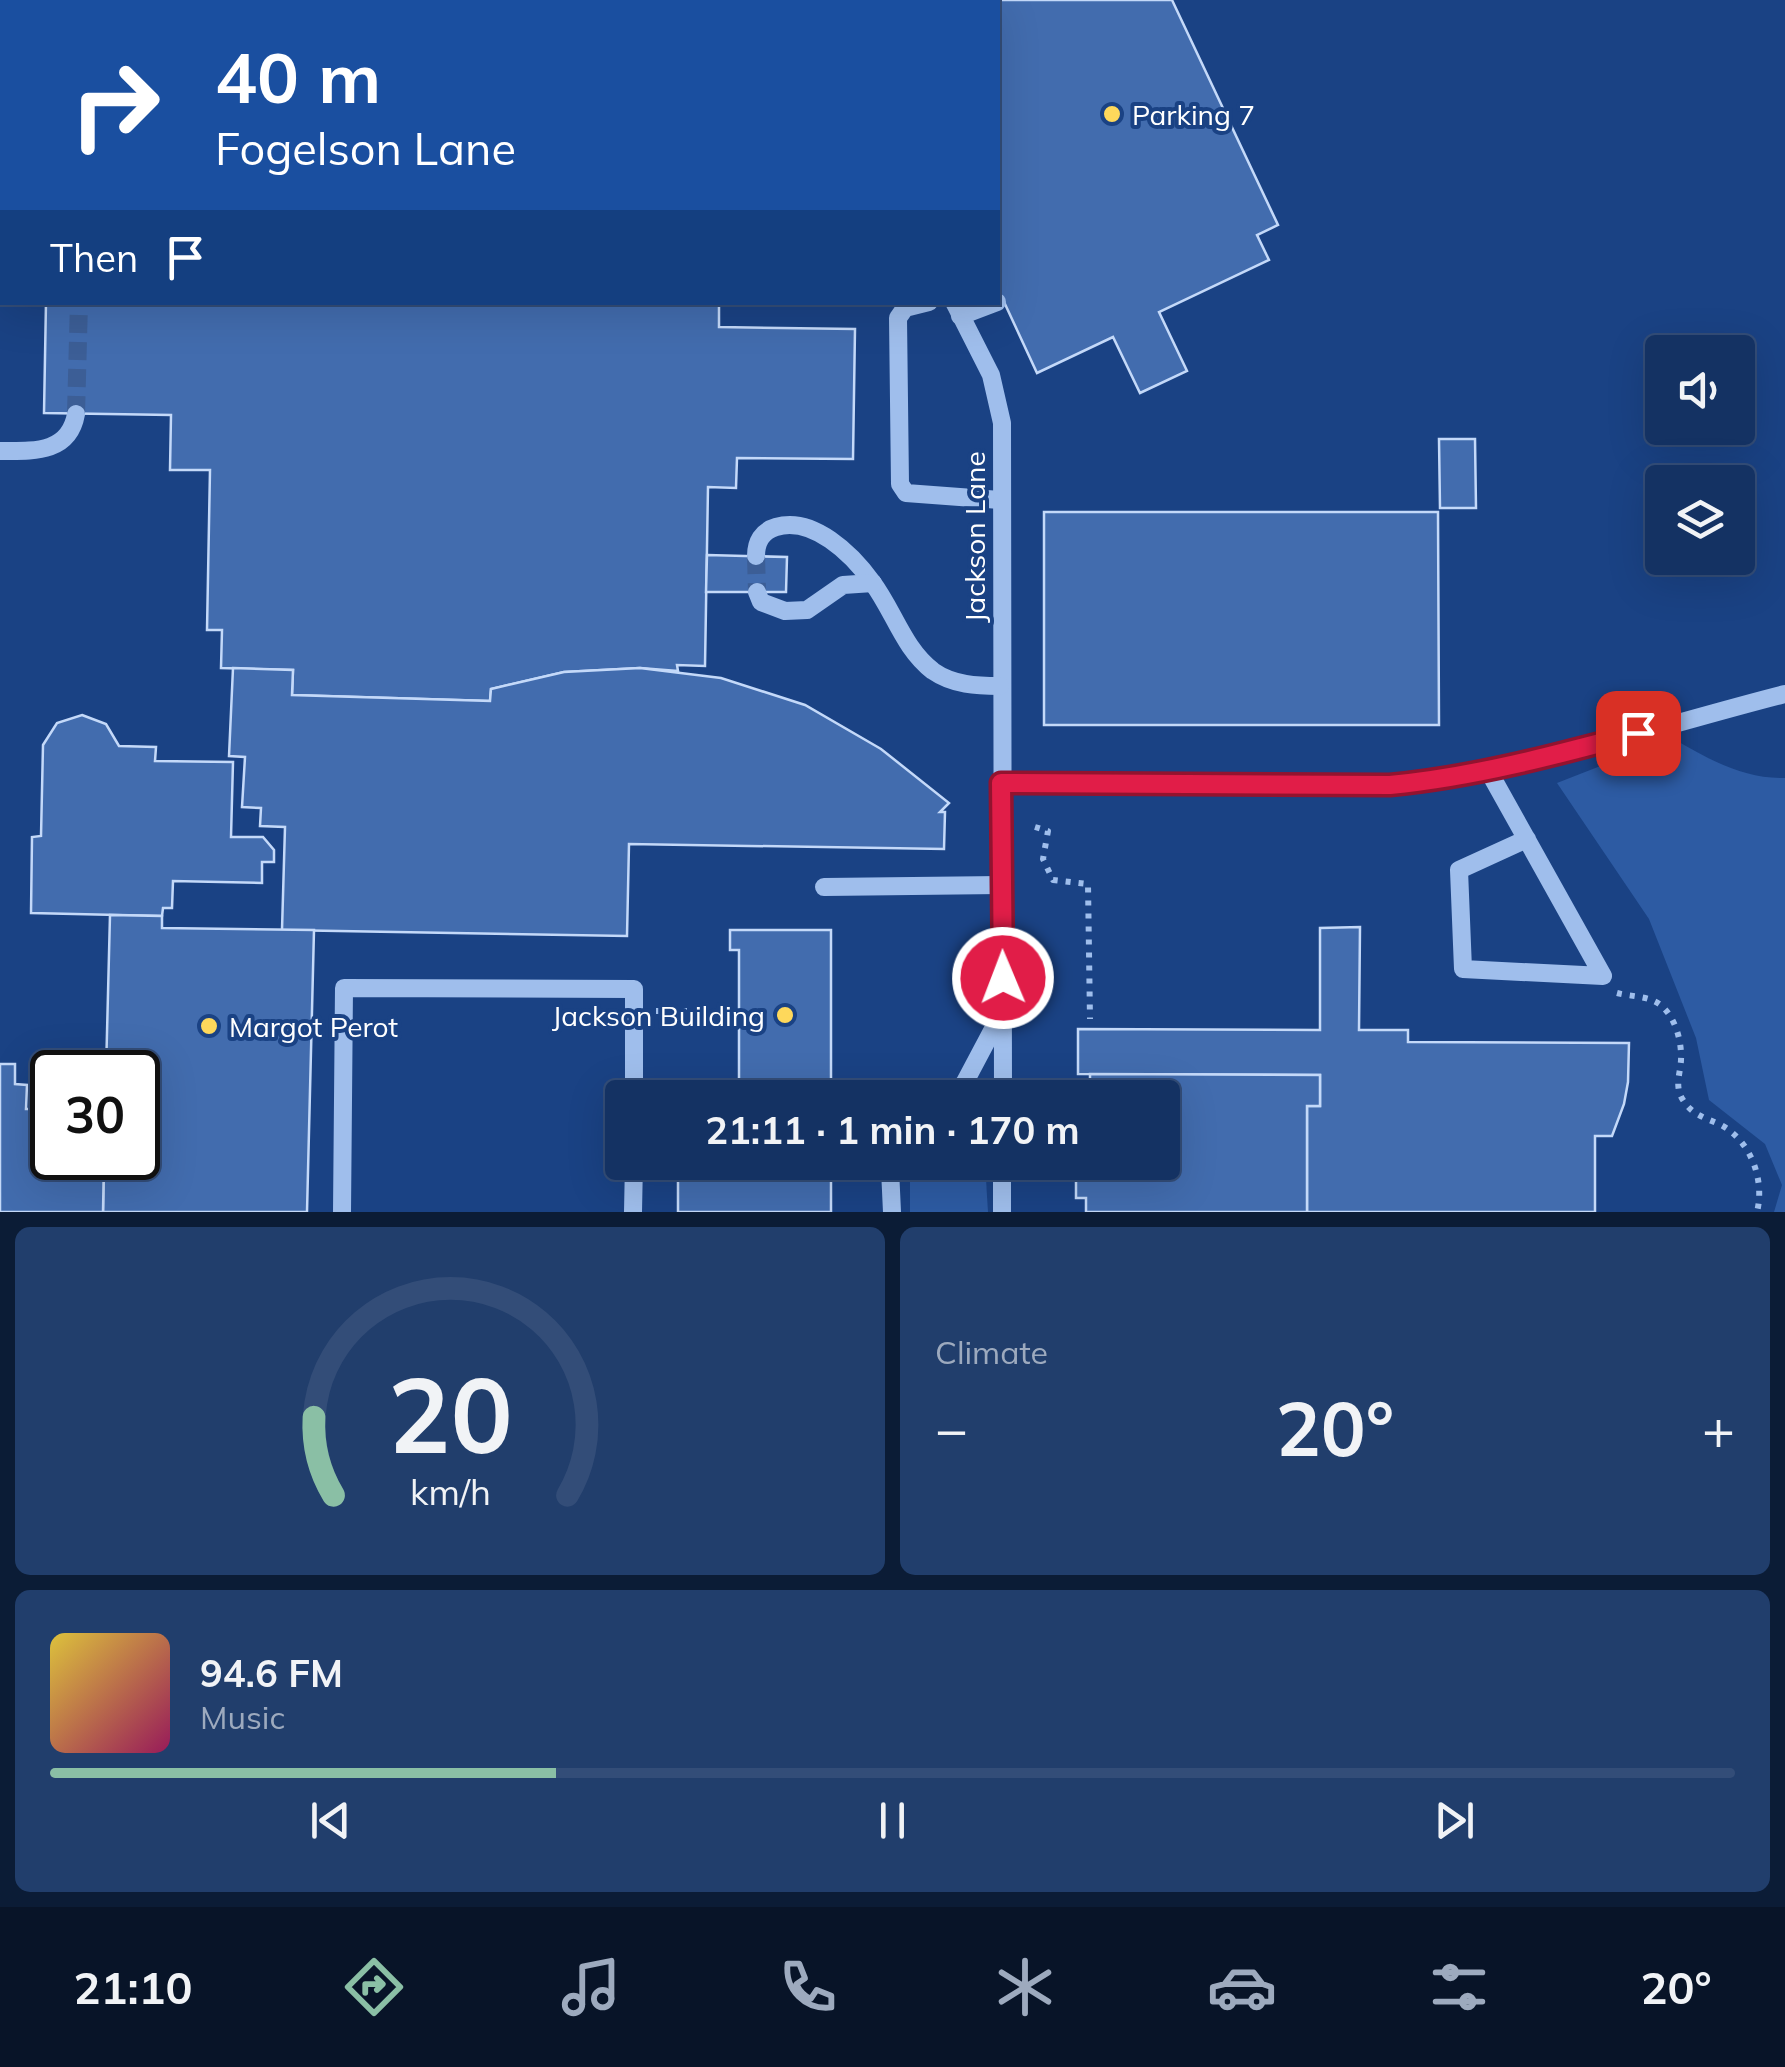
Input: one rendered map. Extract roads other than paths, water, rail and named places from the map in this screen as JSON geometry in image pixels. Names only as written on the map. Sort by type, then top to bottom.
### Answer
[{"type":"street","points":[[918,305],[905,308],[898,318],[900,484],[906,492],[1000,500]]},
{"type":"street","points":[[957,310],[983,305]]},
{"type":"street","name":"Jackson Lane","points":[[957,310],[991,375],[1002,423],[1003,1080]]},
{"type":"street","points":[[0,451],[47,451],[67,433],[76,414]]},
{"type":"street","points":[[756,556],[756,544],[766,532],[792,525],[823,534],[874,583],[910,647],[931,669],[956,682],[1000,686]]},
{"type":"street","points":[[756,592],[761,602],[784,611],[807,610],[844,585],[874,583]]},
{"type":"street","points":[[1001,783],[1390,785],[1434,781],[1529,762],[1784,694]]},
{"type":"street","points":[[1488,770],[1527,838],[1603,976],[1463,969],[1459,870],[1527,838]]},
{"type":"street","points":[[824,887],[1001,885]]},
{"type":"street","points":[[342,1212],[344,988],[634,989],[634,1080]]},
{"type":"street","points":[[966,1080],[1004,1009]]},
{"type":"street","points":[[634,1180],[634,1212]]},
{"type":"street","points":[[891,1180],[892,1212]]},
{"type":"street","points":[[1002,1180],[1002,1212]]},
{"type":"tunnel","points":[[76,414],[79,305]]},
{"type":"tunnel","points":[[756,556],[757,592]]},
{"type":"place","name":"Parking 7","points":[[1112,114]]},
{"type":"place","name":"Jackson Building","points":[[785,1015]]},
{"type":"place","name":"Margot Perot","points":[[209,1026]]}]
